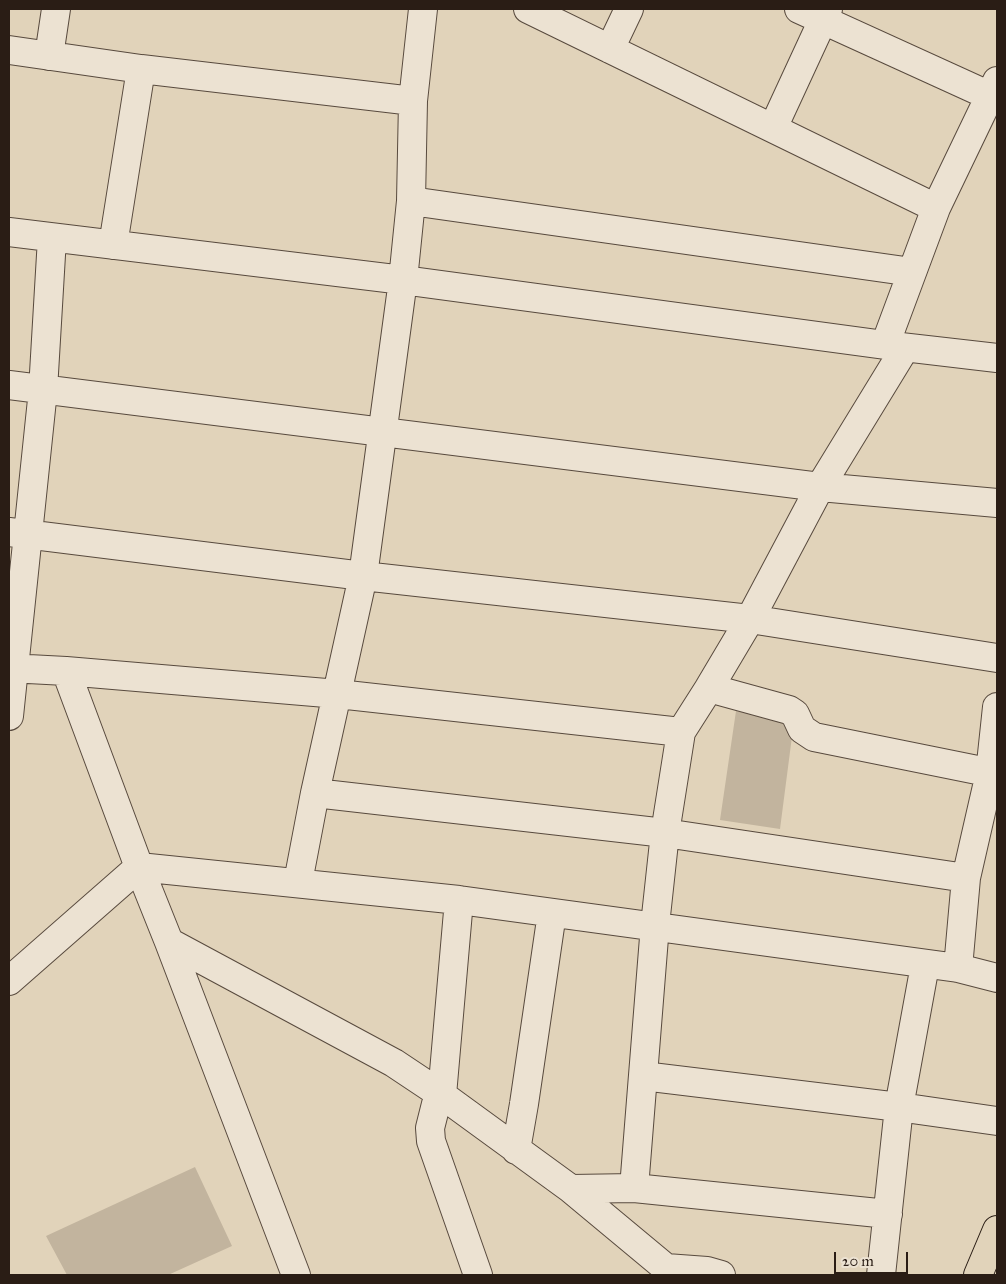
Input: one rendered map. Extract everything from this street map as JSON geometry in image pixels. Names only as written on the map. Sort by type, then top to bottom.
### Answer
[{"type":"main road","points":[[978,1275],[997,1230]]},
{"type":"street","points":[[49,56],[56,9]]},
{"type":"street","points":[[298,882],[315,793],[363,576],[403,280],[411,201],[413,101],[423,9]]},
{"type":"street","points":[[528,9],[936,208]]},
{"type":"street","points":[[610,49],[629,9]]},
{"type":"street","points":[[634,1188],[655,925],[665,834],[681,732],[710,688],[750,619],[895,346],[912,272],[936,208],[994,88],[816,13],[773,128]]},
{"type":"street","points":[[9,50],[141,69],[413,101]]},
{"type":"street","points":[[113,245],[141,69]]},
{"type":"street","points":[[411,201],[912,272]]},
{"type":"street","points":[[9,232],[403,280],[997,358]]},
{"type":"street","points":[[9,716],[18,533],[42,390],[52,238]]},
{"type":"street","points":[[9,385],[820,487],[997,503]]},
{"type":"street","points":[[18,533],[363,576],[750,619],[997,658]]},
{"type":"street","points":[[12,668],[338,694],[681,732]]},
{"type":"street","points":[[66,671],[139,867],[296,1275]]},
{"type":"street","points":[[710,688],[789,710],[795,714],[802,729],[814,737],[994,773]]},
{"type":"street","points":[[958,968],[966,878],[994,773],[997,707]]},
{"type":"street","points":[[315,793],[665,834],[966,878]]},
{"type":"street","points":[[9,981],[139,867],[459,900],[655,925],[925,965],[958,968],[997,978]]},
{"type":"street","points":[[459,900],[442,1096],[436,1104],[430,1128],[431,1141],[478,1275]]},
{"type":"street","points":[[516,1150],[552,913]]},
{"type":"street","points":[[169,942],[394,1063],[571,1189],[656,1272],[707,1271],[721,1275]]},
{"type":"street","points":[[881,1275],[899,1107],[925,965]]},
{"type":"street","points":[[643,1076],[899,1107],[997,1122]]},
{"type":"street","points":[[571,1189],[634,1188],[888,1214]]},
{"type":"shaded area","points":[[736,711],[794,721],[780,829],[720,820]]},
{"type":"shaded area","points":[[195,1167],[232,1246],[168,1275],[67,1275],[46,1236]]}]
